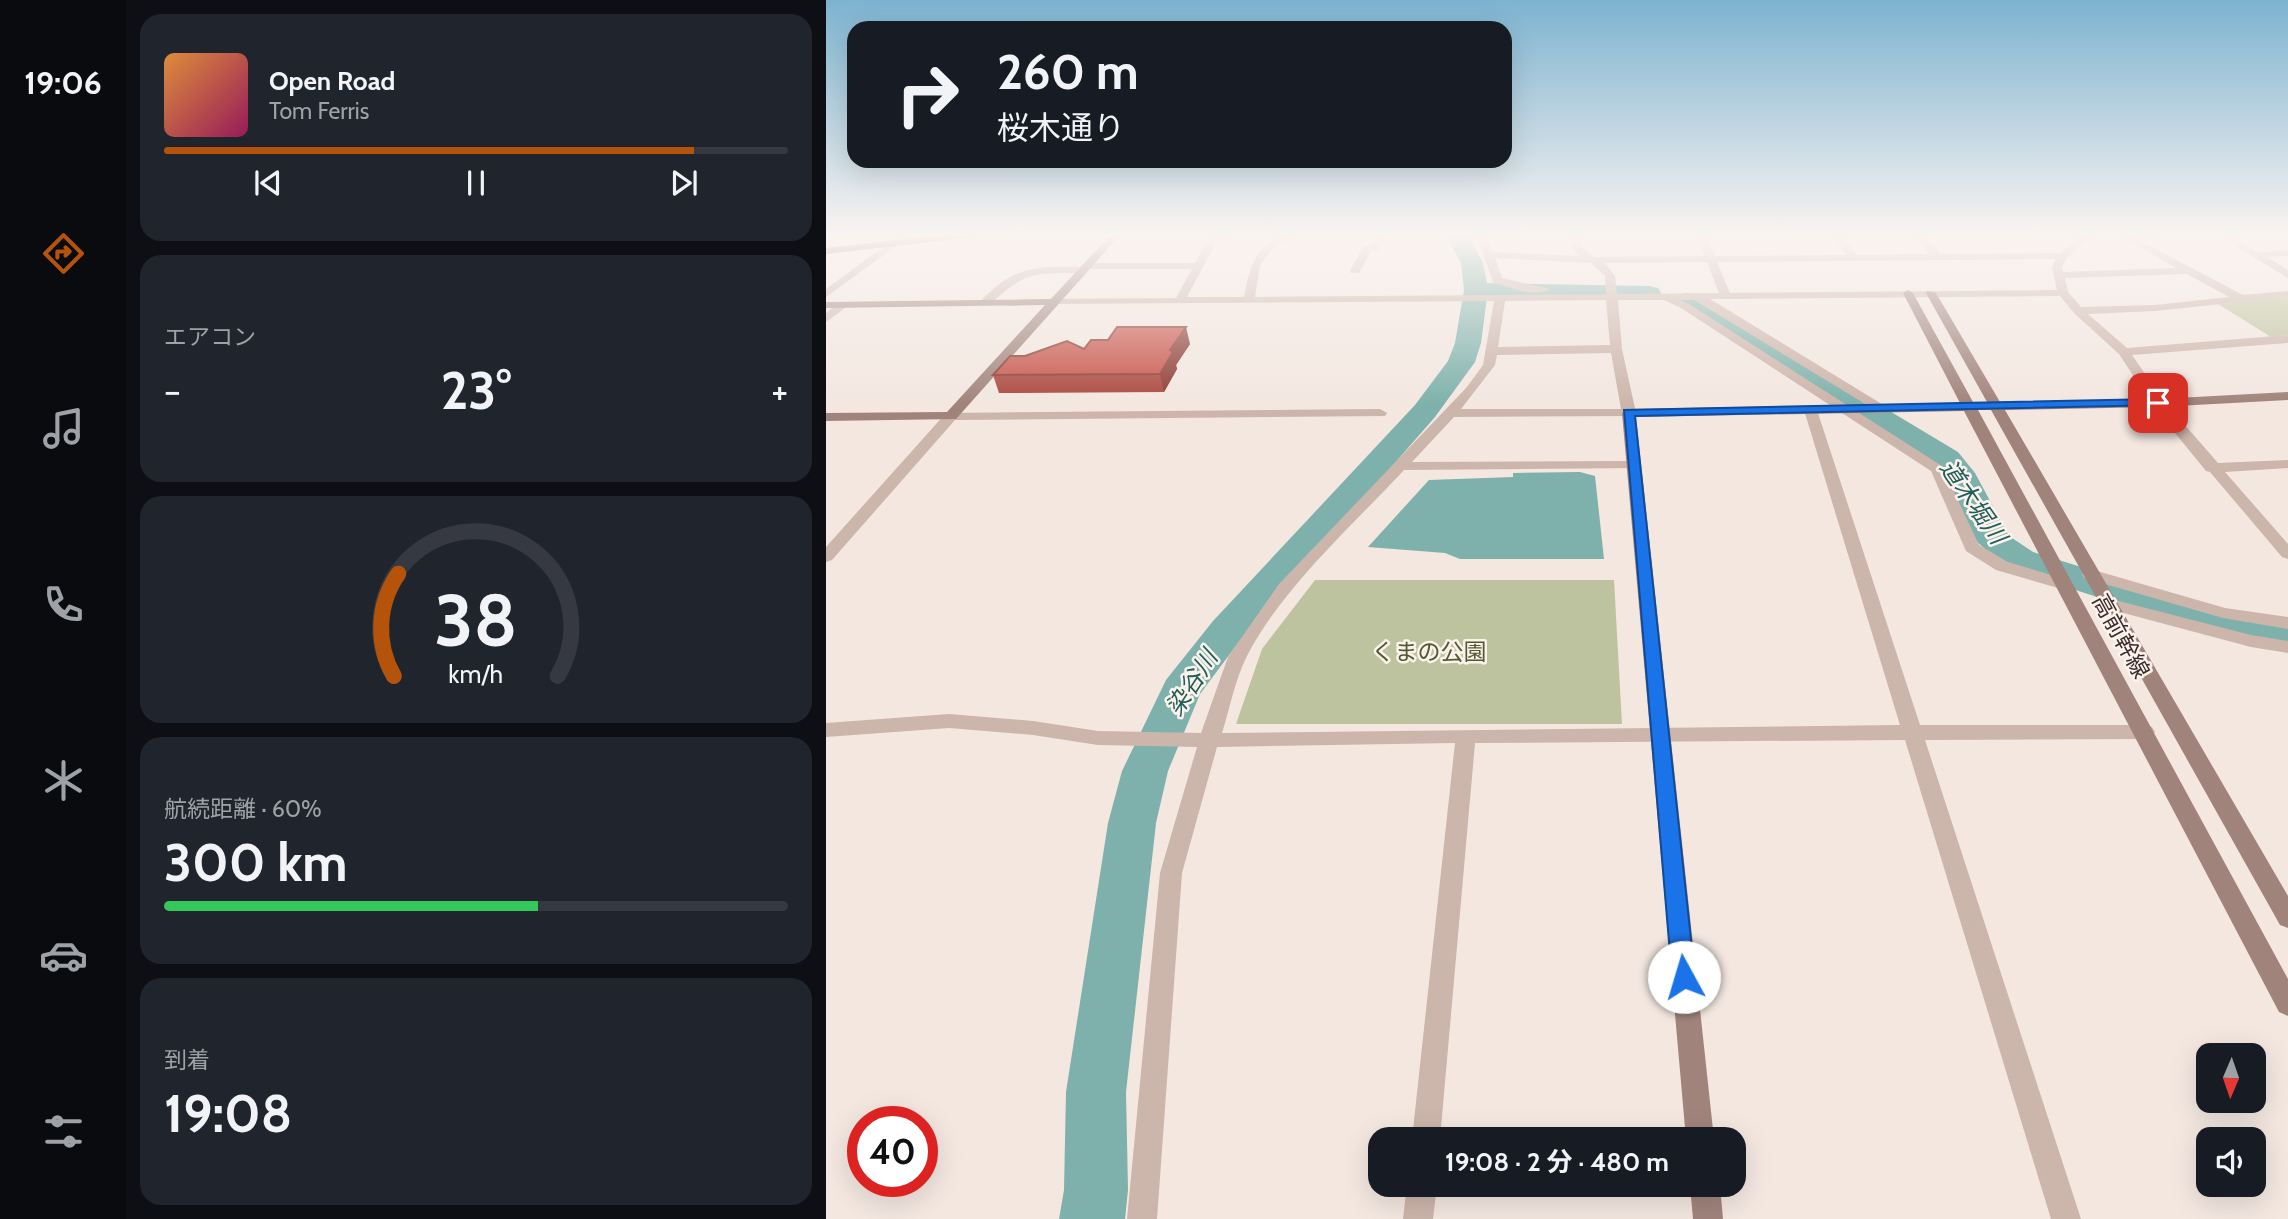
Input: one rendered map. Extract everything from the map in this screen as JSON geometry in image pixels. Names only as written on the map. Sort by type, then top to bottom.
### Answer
[{"type":"street","points":[[985,303],[998,291]]},
{"type":"street","points":[[826,557],[1063,291]]},
{"type":"street","points":[[1180,301],[1186,291]]},
{"type":"street","points":[[1249,300],[1251,291]]},
{"type":"street","points":[[1569,291],[1662,298],[2063,293],[2078,311],[2123,352],[2158,403],[2211,468],[2286,549]]},
{"type":"street","points":[[1724,291],[1726,296]]},
{"type":"street","points":[[2226,291],[2241,299]]},
{"type":"street","points":[[826,305],[1497,299],[1677,292],[1698,297],[1879,409]]},
{"type":"street","points":[[1611,293],[1616,349],[1629,413],[1699,1127]]},
{"type":"street","name":"高前幹線","points":[[1908,293],[2288,1004]]},
{"type":"street","name":"高前幹線","points":[[1931,293],[2107,603],[2279,886],[2288,918]]},
{"type":"street","points":[[2078,311],[2155,308],[2288,294]]},
{"type":"street","points":[[1662,298],[1685,306],[1937,469],[1972,548],[2002,566],[2065,585]]},
{"type":"street","points":[[1142,1219],[1171,873],[1205,739],[1237,657],[1285,588],[1453,413],[1489,365],[1497,299]]},
{"type":"street","points":[[826,319],[843,305]]},
{"type":"street","points":[[2123,352],[2288,339]]},
{"type":"street","points":[[1490,351],[1616,349]]},
{"type":"street","points":[[1453,413],[1849,410],[2158,403],[2288,396]]},
{"type":"street","points":[[1811,410],[2066,1219]]},
{"type":"street","points":[[826,417],[1380,413]]},
{"type":"street","points":[[2211,468],[2288,464]]},
{"type":"street","points":[[1402,466],[1634,465]]},
{"type":"street","points":[[2090,574],[2223,613],[2288,624]]},
{"type":"street","points":[[2107,603],[2251,641],[2288,647]]},
{"type":"street","points":[[826,730],[949,721],[1106,738],[1205,739],[1910,731],[2145,732]]},
{"type":"street","points":[[1427,1127],[1466,736]]},
{"type":"street","points":[[1418,1219],[1421,1197]]},
{"type":"street","points":[[1706,1197],[1708,1219]]},
{"type":"green space","points":[[2288,297],[2288,335],[2271,337],[2218,304]]},
{"type":"green space","name":"くまの公園","points":[[1315,580],[1614,580],[1622,724],[1236,724],[1262,649]]},
{"type":"water","points":[[1580,472],[1595,476],[1604,559],[1460,559],[1445,553],[1368,547],[1429,480],[1513,477],[1513,473]]},
{"type":"building","points":[[1117,327],[1186,327],[1170,350],[1173,352],[1160,374],[993,375],[1010,356],[1025,356],[1067,341],[1084,349],[1091,340],[1108,340]]},
{"type":"waterway","name":"染谷川","points":[[1092,1219],[1096,1190],[1096,1092],[1132,823],[1145,771],[1181,690],[1227,630],[1425,411],[1461,362],[1468,343],[1476,291]]},
{"type":"waterway","name":"道木堀川","points":[[1527,291],[1649,293]]},
{"type":"waterway","name":"道木堀川","points":[[1687,300],[1947,459],[1959,473],[1995,542],[2020,560],[2223,624],[2288,637]]},
{"type":"route","points":[[1684,977],[1629,413],[2158,403]]}]
